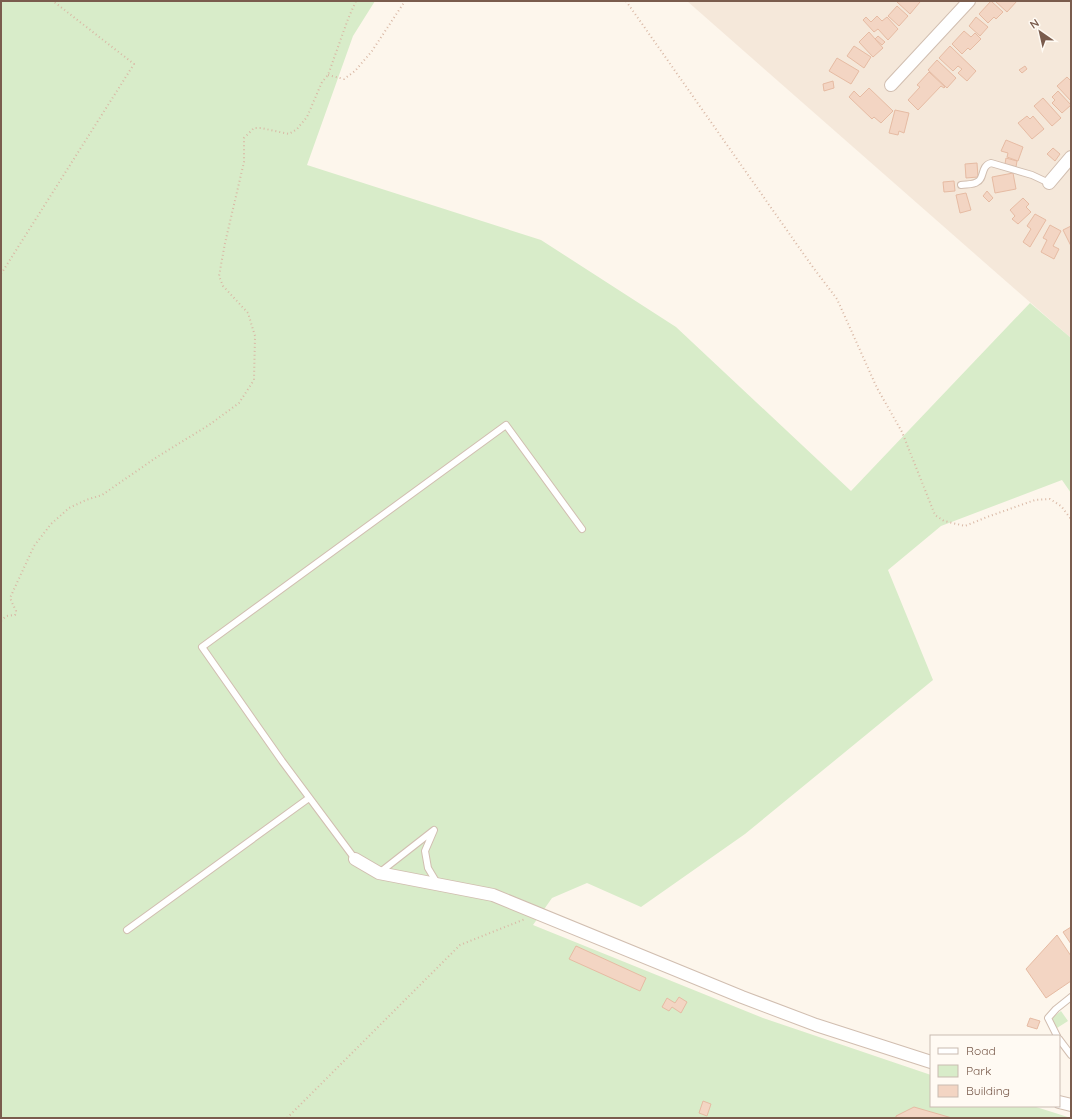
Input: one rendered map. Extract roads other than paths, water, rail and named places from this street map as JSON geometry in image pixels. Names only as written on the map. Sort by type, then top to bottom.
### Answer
[{"type":"street","points":[[891,85],[969,1]]},
{"type":"street","points":[[1049,183],[1071,157]]},
{"type":"street","points":[[355,859],[379,873],[493,895],[742,997],[816,1025],[930,1062]]},
{"type":"street","points":[[1060,1102],[1071,1105]]},
{"type":"lane","points":[[962,185],[980,181],[987,164],[992,163],[1032,175],[1049,183]]},
{"type":"lane","points":[[355,859],[282,761],[202,647],[506,425],[582,529]]},
{"type":"lane","points":[[127,930],[310,798]]},
{"type":"lane","points":[[379,873],[434,830],[425,851],[428,868],[438,884]]},
{"type":"lane","points":[[1056,1035],[1048,1018],[1056,1008],[1071,997]]},
{"type":"lane","points":[[1060,1040],[1071,1055]]}]
